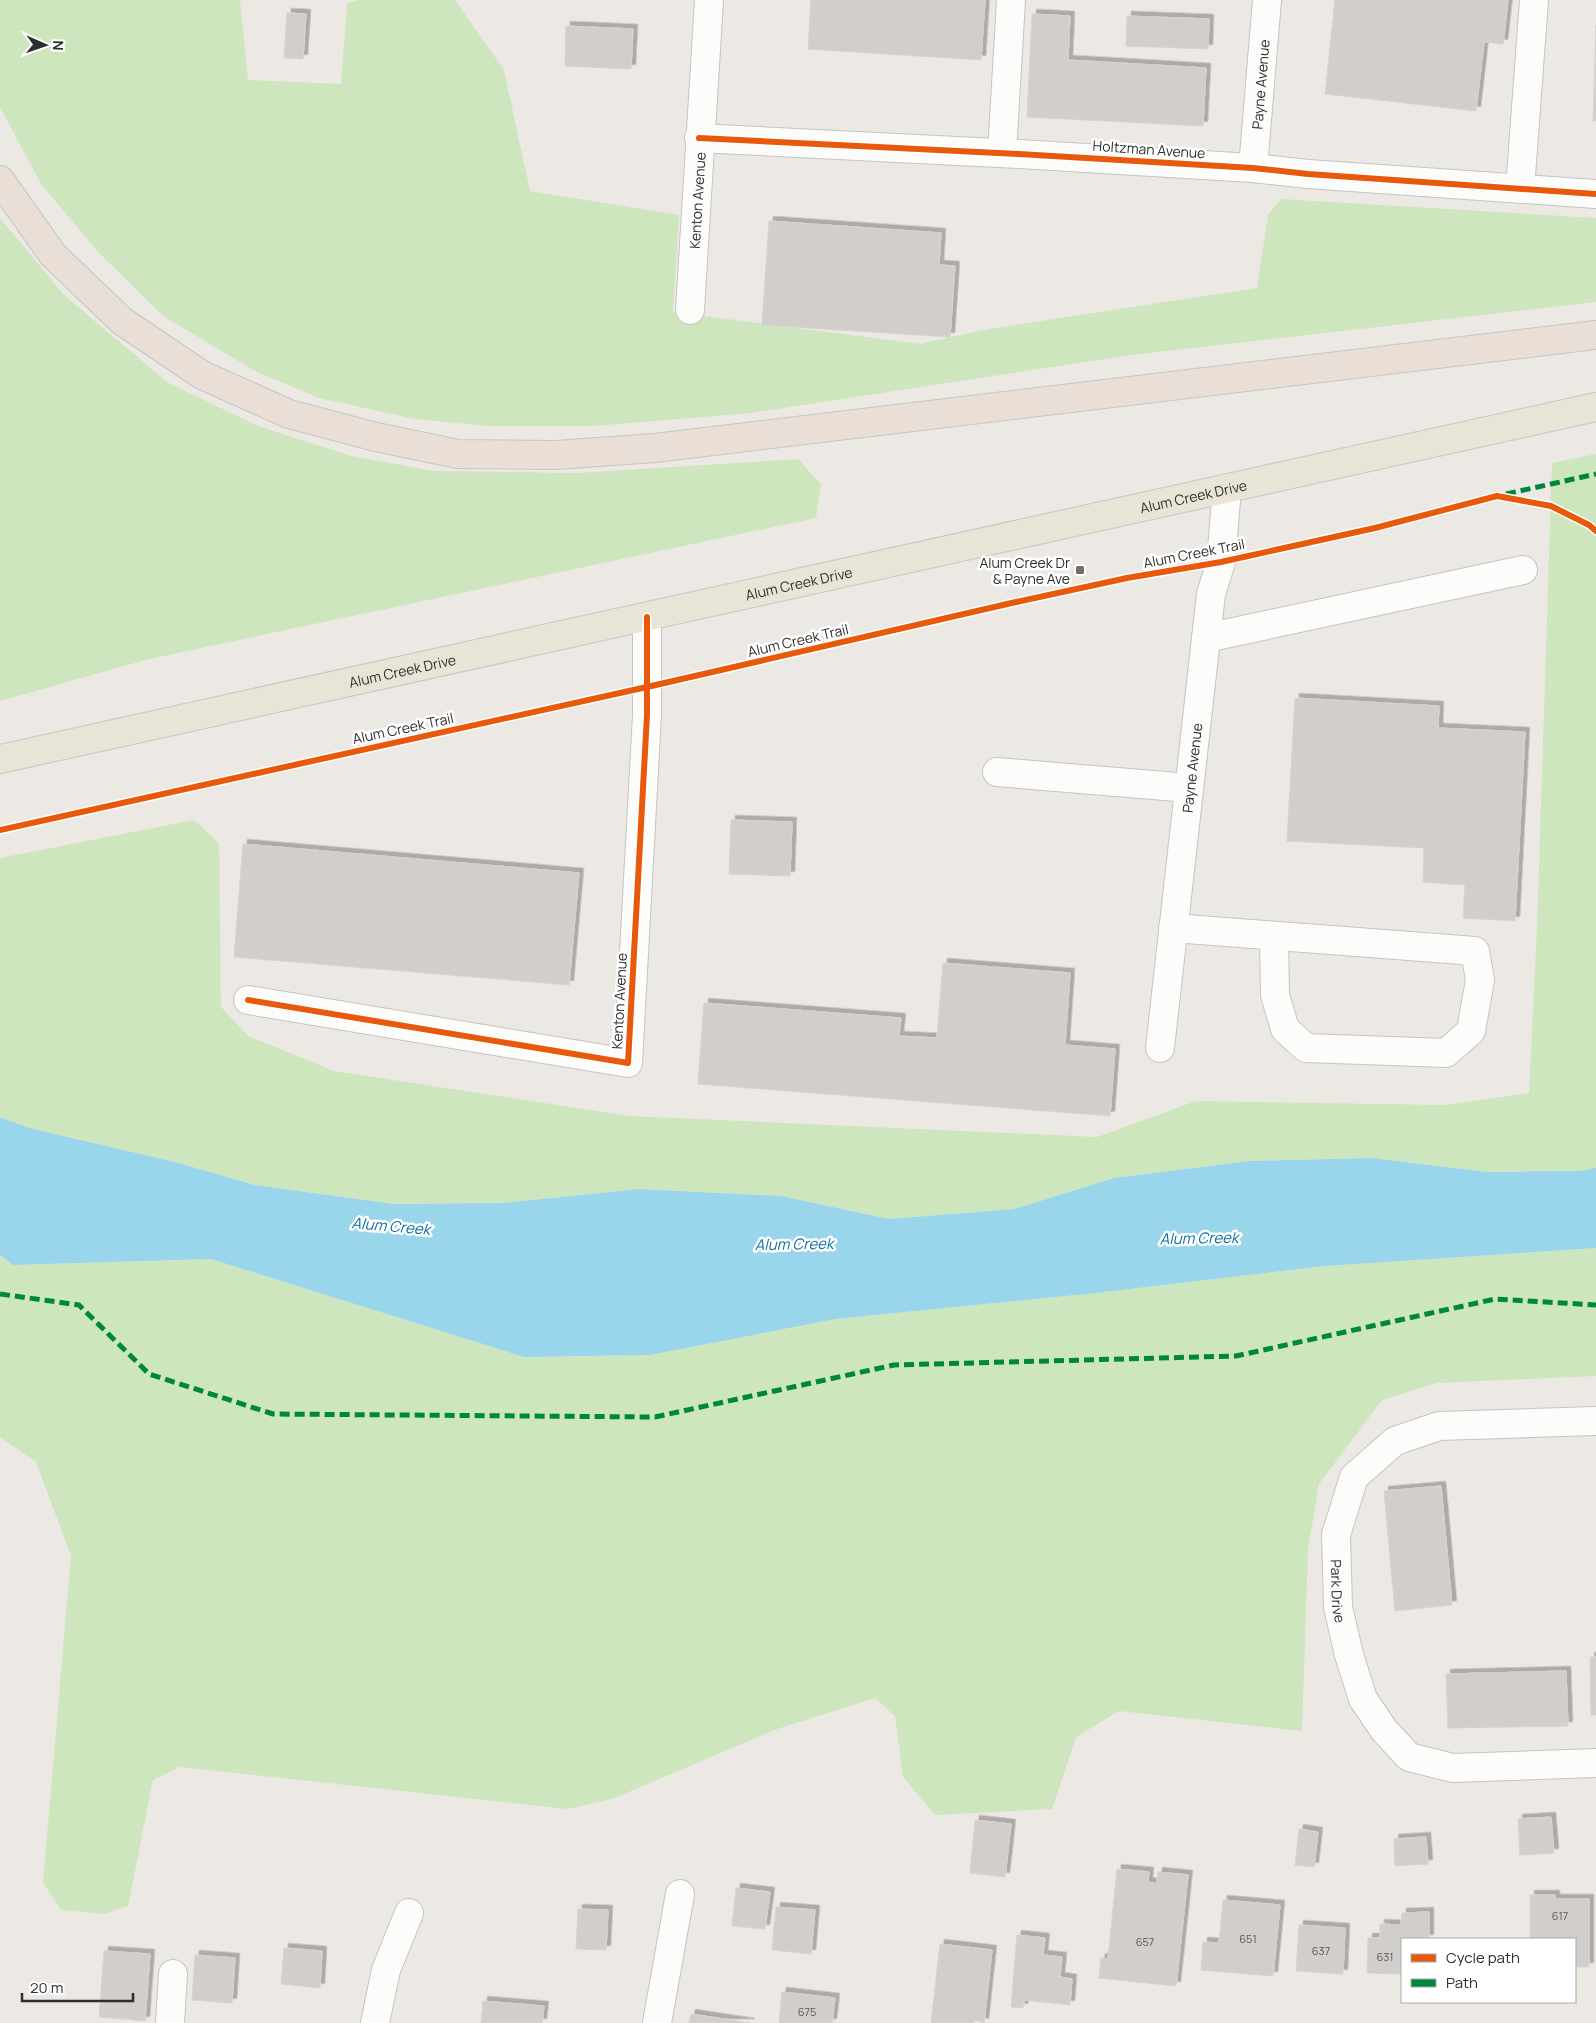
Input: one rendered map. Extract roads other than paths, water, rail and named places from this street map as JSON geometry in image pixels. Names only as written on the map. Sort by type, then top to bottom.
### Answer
[{"type":"highway","points":[[0,180],[53,255],[122,321],[202,375],[289,414],[376,437],[458,454],[556,455],[655,448],[1596,335]]},
{"type":"main road","name":"Alum Creek Drive","points":[[0,759],[1596,407]]},
{"type":"street","name":"Kenton Avenue","points":[[690,310],[708,0]]},
{"type":"street","points":[[1002,153],[1011,0]]},
{"type":"street","name":"Payne Avenue","points":[[1253,168],[1266,0]]},
{"type":"street","points":[[1520,189],[1534,0]]},
{"type":"street","name":"Holtzman Avenue","points":[[699,138],[1253,168],[1308,174],[1596,194]]},
{"type":"street","name":"Payne Avenue","points":[[1160,1048],[1211,594],[1221,562],[1227,488]]},
{"type":"street","points":[[1206,638],[1523,570]]},
{"type":"street","name":"Kenton Avenue","points":[[248,1000],[628,1063],[646,724],[647,617]]},
{"type":"street","points":[[997,772],[1189,788]]},
{"type":"street","points":[[1173,928],[1475,951],[1480,980],[1471,1031],[1446,1053],[1306,1048],[1285,1029],[1275,995],[1274,936]]},
{"type":"street","name":"Park Drive","points":[[1596,1421],[1439,1426],[1394,1440],[1354,1477],[1336,1535],[1338,1606],[1349,1655],[1363,1699],[1384,1730],[1409,1757],[1453,1768],[1596,1763]]},
{"type":"street","points":[[657,2023],[680,1894]]},
{"type":"street","points":[[375,2023],[386,1970],[409,1913]]},
{"type":"street","points":[[170,2023],[173,1974]]},
{"type":"water","name":"Alum Creek","points":[[0,1117],[29,1128],[175,1162],[255,1185],[394,1204],[504,1203],[639,1189],[781,1196],[889,1219],[1014,1209],[1114,1178],[1249,1161],[1371,1158],[1487,1172],[1581,1171],[1596,1168],[1596,1248],[1325,1266],[1096,1293],[836,1319],[650,1355],[524,1357],[211,1259],[13,1265],[0,1255]]},
{"type":"place","name":"Alum Creek Dr & Payne Ave","points":[[1080,570]]}]
